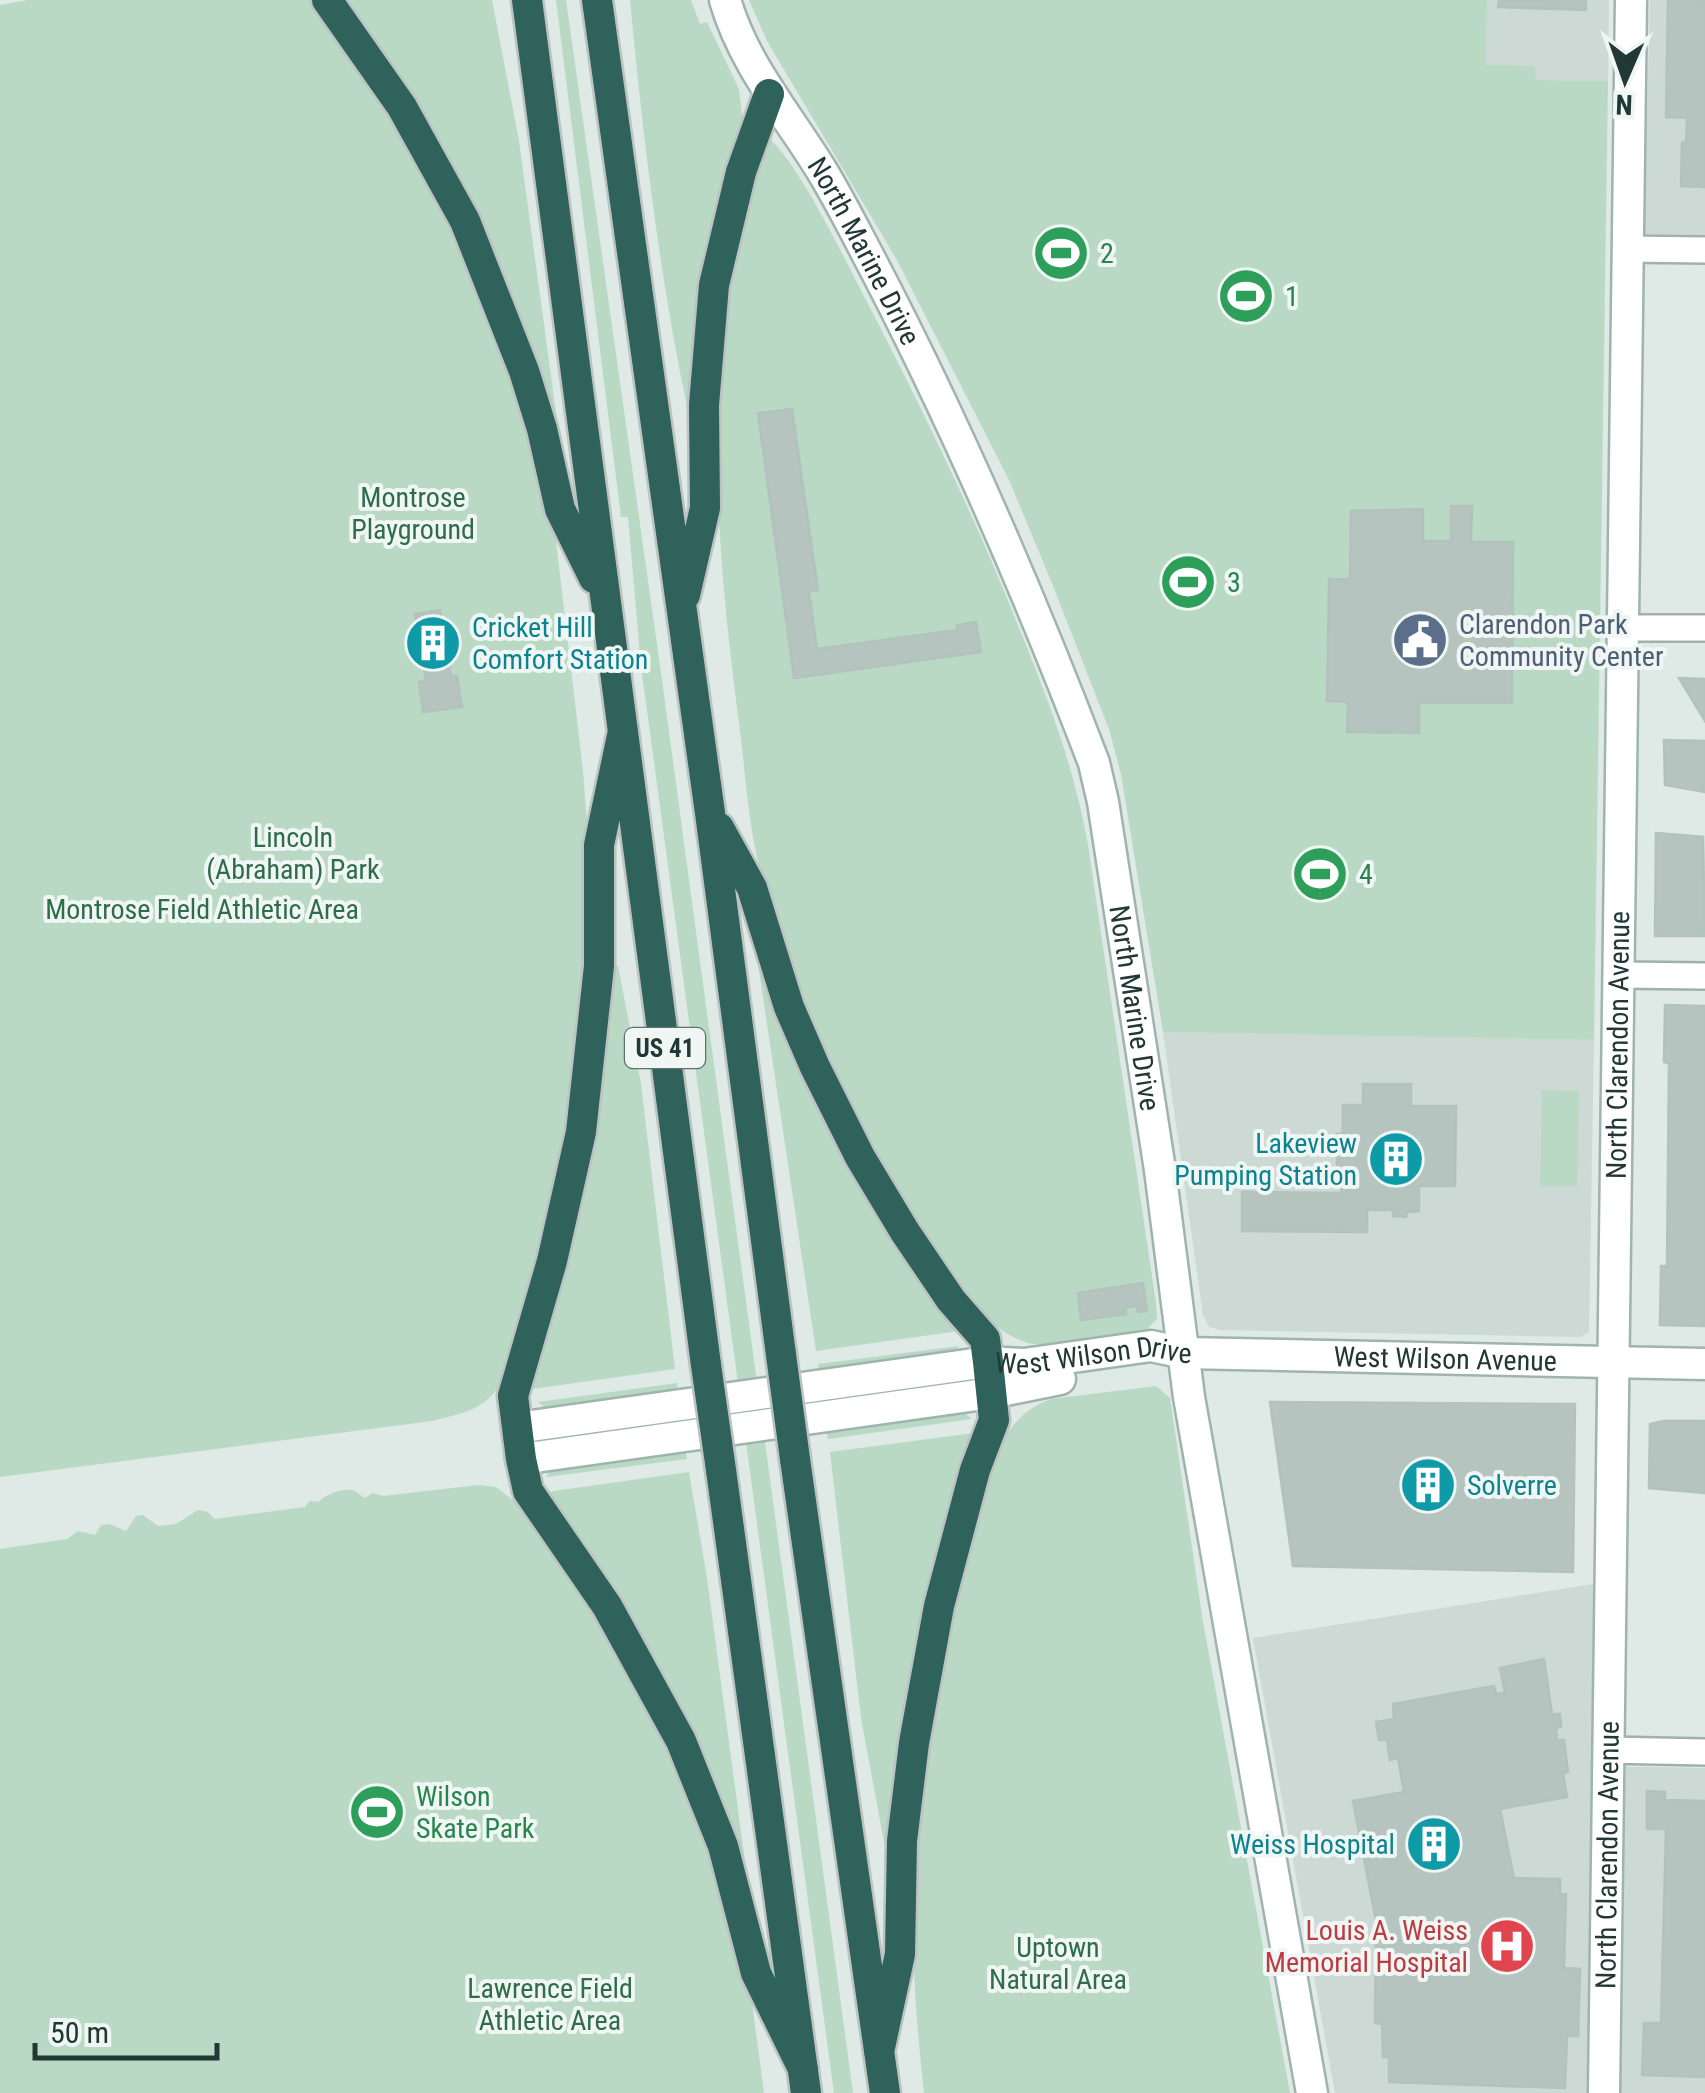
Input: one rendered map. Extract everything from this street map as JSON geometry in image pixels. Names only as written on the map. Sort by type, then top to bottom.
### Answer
[{"type":"highway","points":[[327,0],[402,107],[465,221],[524,371],[560,510],[605,602]]},
{"type":"highway","name":"US 41","points":[[526,0],[805,2081]]},
{"type":"highway","name":"US 41","points":[[597,0],[884,2093]]},
{"type":"highway","points":[[681,612],[705,508],[704,405],[714,285],[741,172],[769,94]]},
{"type":"highway","points":[[623,731],[599,845],[599,966],[580,1132],[552,1261],[513,1396],[521,1459],[528,1492],[608,1606],[681,1741],[723,1846],[756,1973],[805,2081]]},
{"type":"highway","points":[[710,813],[752,888],[789,1007],[814,1067],[860,1157],[905,1232],[951,1300],[984,1339],[988,1362],[994,1420],[975,1470],[939,1606],[914,1742],[902,1840],[900,1954],[878,2052]]},
{"type":"street","name":"North Marine Drive","points":[[725,0],[741,43],[769,94],[838,199],[948,415],[1025,588],[1094,763],[1160,1170],[1189,1396],[1312,2093]]},
{"type":"street","name":"North Clarendon Avenue","points":[[1604,2093],[1631,0]]},
{"type":"street","points":[[1628,249],[1705,250]]},
{"type":"street","points":[[1622,628],[1705,628]]},
{"type":"street","points":[[1618,975],[1705,976]]},
{"type":"street","name":"West Wilson Drive","points":[[517,1428],[988,1362],[1024,1364],[1151,1346],[1184,1353]]},
{"type":"street","name":"West Wilson Avenue","points":[[1184,1353],[1705,1364]]},
{"type":"street","name":"West Wilson Drive","points":[[521,1459],[992,1393],[1026,1384],[1154,1366],[1184,1353]]},
{"type":"street","points":[[1608,1750],[1705,1752]]},
{"type":"shaded area","points":[[1487,0],[1609,0],[1608,81],[1536,80],[1486,65]]},
{"type":"shaded area","points":[[1650,0],[1705,0],[1705,235],[1644,234]]},
{"type":"shaded area","points":[[1163,1032],[1594,1040],[1589,1332],[1580,1337],[1209,1327],[1203,1315]]},
{"type":"shaded area","name":"Louis A. Weiss Memorial Hospital","points":[[1593,1584],[1594,1766],[1705,1768],[1705,2093],[1335,2093],[1253,1638]]},
{"type":"green space","name":"Lincoln (Abraham) Park","points":[[28,0],[310,0],[376,92],[445,209],[511,371],[554,524],[583,771],[589,947],[571,1112],[534,1277],[497,1389],[483,1403],[460,1414],[432,1421],[0,1477],[0,5]]},
{"type":"green space","points":[[340,0],[492,0],[519,141],[557,420],[550,422]]},
{"type":"green space","points":[[556,0],[566,0],[853,2093],[834,2093],[641,666],[628,517],[621,517]]},
{"type":"green space","points":[[630,0],[691,0],[700,24],[707,22],[739,89],[744,130],[695,406],[687,407],[668,306]]},
{"type":"green space","points":[[749,0],[1487,0],[1486,65],[1535,66],[1536,80],[1608,81],[1594,1040],[1163,1032],[1121,774],[1109,729],[1053,586],[1010,482],[897,260],[767,41]]},
{"type":"green space","points":[[770,139],[821,213],[926,419],[1002,585],[1060,735],[1088,845],[1156,1303],[1157,1319],[1147,1329],[1068,1342],[1028,1343],[1008,1334],[971,1302],[925,1238],[859,1122],[821,1044],[776,922],[758,861],[748,802],[721,555],[717,441],[722,328],[730,272],[746,206]]},
{"type":"green space","points":[[762,963],[959,1331],[816,1351],[758,964]]},
{"type":"green space","points":[[618,966],[641,1084],[675,1369],[532,1389],[530,1382],[611,968]]},
{"type":"green space","points":[[1542,1090],[1579,1091],[1577,1186],[1540,1186]]},
{"type":"green space","points":[[959,1346],[954,1354],[819,1373],[818,1364]]},
{"type":"green space","points":[[677,1383],[678,1392],[547,1409],[538,1402]]},
{"type":"green space","name":"Uptown Natural Area","points":[[1156,1386],[1170,1398],[1203,1622],[1290,2093],[924,2093],[914,1949],[923,1784],[951,1621],[992,1465],[1014,1424],[1044,1402]]},
{"type":"green space","points":[[962,1411],[972,1419],[828,1439],[826,1430]]},
{"type":"green space","points":[[974,1433],[887,1858],[861,1718],[830,1452]]},
{"type":"green space","points":[[685,1449],[687,1459],[546,1477],[552,1468]]},
{"type":"green space","points":[[689,1472],[746,1869],[742,1870],[547,1492]]},
{"type":"green space","name":"Lawrence Field Athletic Area","points":[[479,1485],[496,1487],[525,1510],[597,1615],[668,1745],[722,1875],[751,1995],[764,2093],[0,2093],[0,1549],[67,1539],[78,1531],[95,1535],[101,1525],[126,1531],[136,1516],[143,1515],[158,1526],[176,1524],[198,1510],[208,1512],[214,1519],[305,1507],[310,1501],[319,1502],[344,1490],[365,1498],[373,1493],[383,1496]]},
{"type":"building","points":[[1499,0],[1586,0],[1586,10],[1498,7]]},
{"type":"building","points":[[1668,0],[1705,0],[1705,187],[1681,186],[1687,118],[1666,117]]},
{"type":"building","points":[[792,409],[818,590],[809,591],[817,649],[957,630],[957,625],[976,622],[981,652],[794,678],[758,413]]},
{"type":"building","name":"Clarendon Park Community Center","points":[[1451,506],[1472,506],[1471,542],[1513,542],[1512,703],[1419,703],[1419,733],[1347,732],[1348,702],[1327,701],[1329,579],[1350,579],[1351,511],[1423,509],[1423,541],[1451,541]]},
{"type":"building","name":"Cricket Hill Comfort Station","points":[[440,610],[451,677],[457,676],[462,707],[423,712],[419,682],[426,681],[415,614]]},
{"type":"building","points":[[1679,678],[1705,679],[1705,721]]},
{"type":"building","points":[[1664,740],[1705,741],[1705,792],[1665,785]]},
{"type":"building","points":[[1656,833],[1703,837],[1705,936],[1655,936]]},
{"type":"building","points":[[1665,1005],[1705,1006],[1705,1326],[1660,1325],[1661,1266],[1667,1266],[1669,1063],[1664,1062]]},
{"type":"building","name":"Lakeview Pumping Station","points":[[1363,1084],[1411,1084],[1411,1106],[1456,1106],[1455,1186],[1419,1186],[1419,1211],[1407,1212],[1406,1217],[1393,1216],[1393,1210],[1367,1210],[1367,1232],[1242,1231],[1242,1192],[1342,1193],[1341,1184],[1337,1184],[1337,1134],[1343,1133],[1343,1105],[1363,1105]]},
{"type":"building","points":[[1143,1283],[1147,1311],[1138,1312],[1137,1306],[1125,1308],[1126,1314],[1081,1320],[1078,1293]]},
{"type":"building","name":"Solverre","points":[[1270,1402],[1575,1404],[1573,1572],[1293,1566]]},
{"type":"building","points":[[1705,1421],[1705,1493],[1649,1488],[1650,1424]]},
{"type":"building","name":"Weiss Hospital","points":[[1544,1659],[1552,1714],[1560,1714],[1557,1740],[1564,1740],[1567,1797],[1500,1809],[1514,1878],[1560,1879],[1560,1895],[1566,1894],[1564,1968],[1580,1969],[1578,2036],[1567,2036],[1565,2088],[1389,2082],[1382,2024],[1375,2023],[1376,1921],[1353,1801],[1404,1792],[1398,1758],[1390,1760],[1387,1740],[1379,1740],[1376,1722],[1394,1719],[1393,1704],[1494,1686],[1496,1694],[1505,1693],[1500,1668]]},
{"type":"building","points":[[1647,1791],[1665,1792],[1665,1800],[1705,1801],[1705,2077],[1642,2075],[1644,2023],[1661,2023],[1666,1829],[1647,1829]]},
{"type":"place","name":"2","points":[[1061,253]]},
{"type":"place","name":"1","points":[[1246,296]]},
{"type":"place","name":"3","points":[[1188,582]]},
{"type":"place","name":"Clarendon Park Community Center","points":[[1420,640]]},
{"type":"place","name":"Cricket Hill Comfort Station","points":[[433,643]]},
{"type":"place","name":"4","points":[[1320,874]]},
{"type":"place","name":"Lakeview Pumping Station","points":[[1396,1159]]},
{"type":"place","name":"Solverre","points":[[1428,1485]]},
{"type":"place","name":"Wilson Skate Park","points":[[377,1812]]},
{"type":"place","name":"Weiss Hospital","points":[[1434,1844]]},
{"type":"place","name":"Louis A. Weiss Memorial Hospital","points":[[1507,1946]]},
{"type":"park label","name":"Montrose Playground","points":[[413,513]]},
{"type":"park label","name":"Montrose Field Athletic Area","points":[[202,909]]}]
